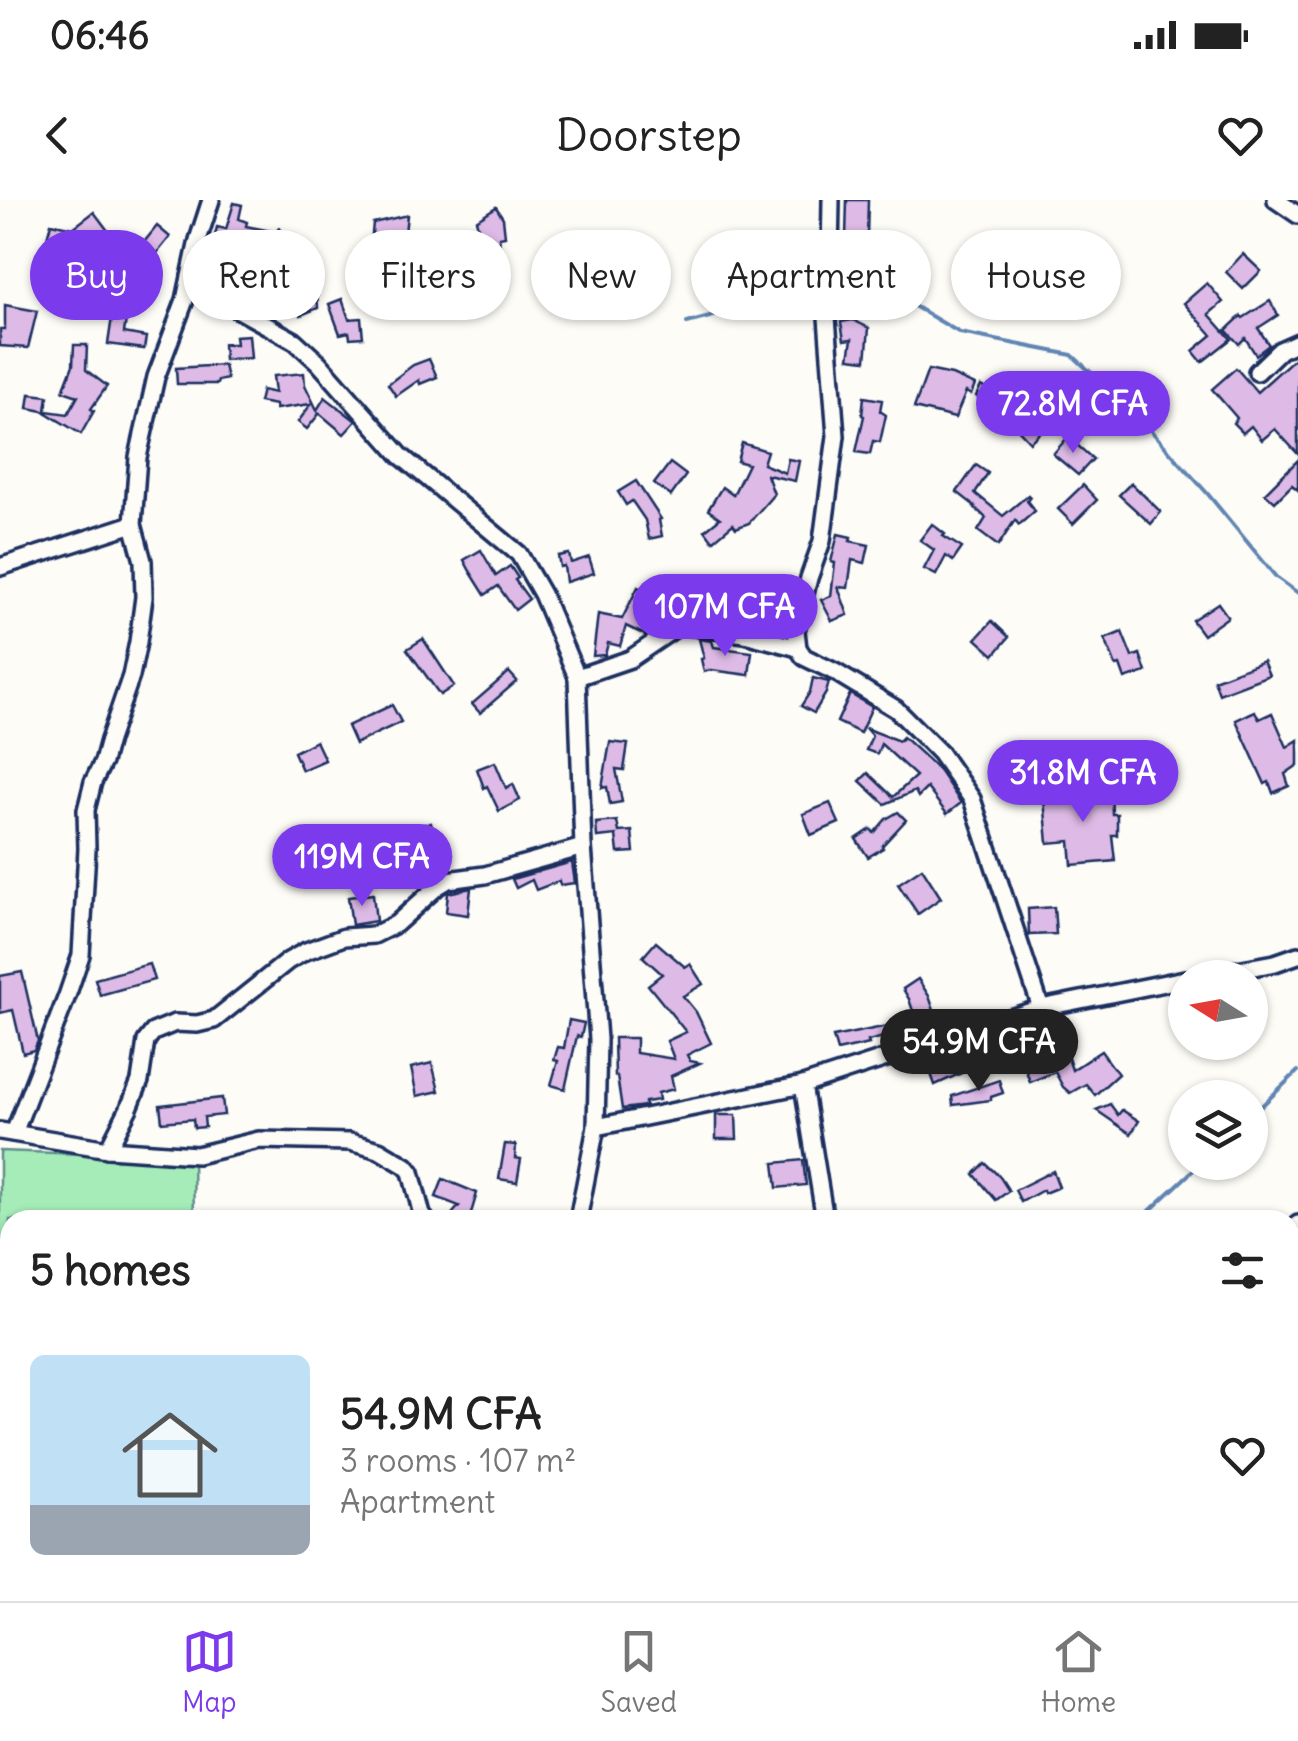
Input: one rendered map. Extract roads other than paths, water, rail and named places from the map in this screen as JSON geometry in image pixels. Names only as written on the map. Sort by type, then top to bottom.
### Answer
[{"type":"street","points":[[202,230],[212,200]]},
{"type":"street","points":[[831,200],[826,304],[836,436],[822,541],[808,578],[796,632],[798,648],[804,657],[896,708],[940,754],[972,799],[1041,1008]]},
{"type":"street","points":[[1276,200],[1298,215]]},
{"type":"street","points":[[183,306],[150,402],[138,457],[132,524],[143,562],[144,596],[131,676],[86,810],[88,849],[80,955],[67,996],[7,1132],[108,1148],[197,1156],[259,1140],[350,1142],[379,1150],[406,1166],[421,1210]]},
{"type":"street","points":[[257,320],[296,341],[402,456],[520,554],[542,594],[576,677],[583,847],[598,1039],[596,1127],[580,1210]]},
{"type":"street","points":[[1256,372],[1280,350],[1298,342]]},
{"type":"street","points":[[0,566],[132,524]]},
{"type":"street","points":[[576,677],[630,658],[680,625],[745,634],[798,648]]},
{"type":"street","points":[[108,1148],[140,1081],[146,1041],[153,1032],[176,1023],[214,1020],[288,961],[344,936],[374,935],[396,924],[448,880],[485,875],[583,847]]},
{"type":"street","points":[[1268,963],[1298,954]]},
{"type":"street","points":[[596,1127],[803,1085],[1041,1008],[1168,982]]},
{"type":"street","points":[[803,1085],[823,1210]]},
{"type":"waterway","points":[[931,316],[960,333],[1072,355],[1135,413],[1276,577],[1298,593]]},
{"type":"waterway","points":[[687,323],[698,320]]},
{"type":"waterway","points":[[1268,1100],[1298,1071]]},
{"type":"waterway","points":[[1151,1210],[1183,1180]]}]
